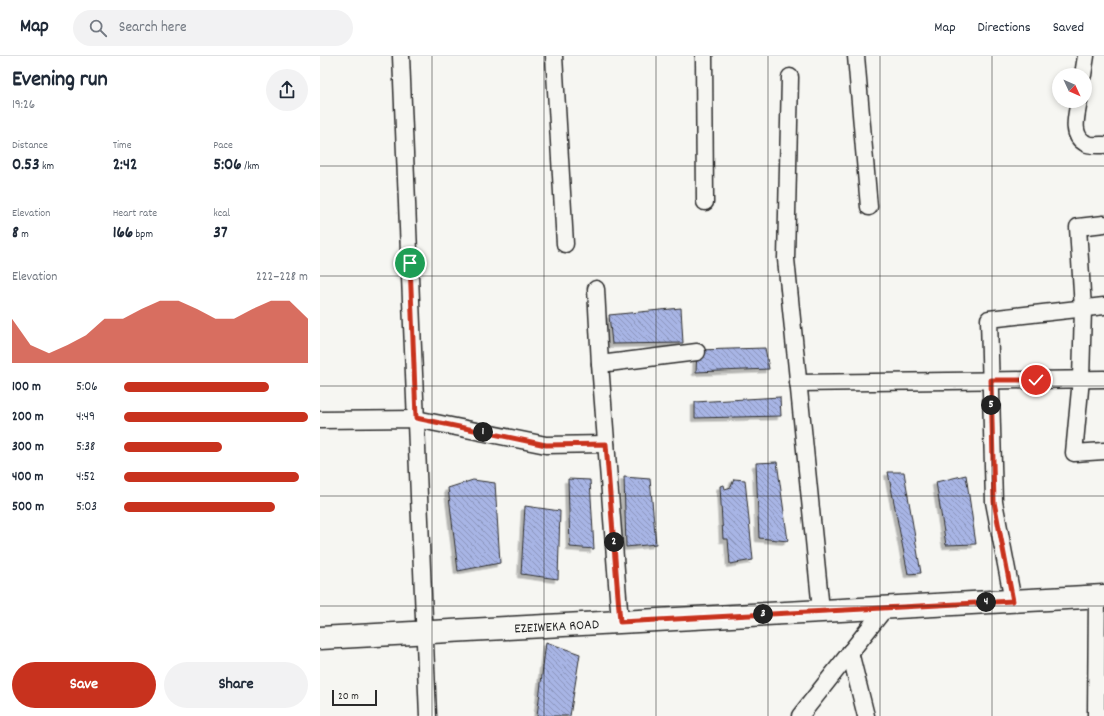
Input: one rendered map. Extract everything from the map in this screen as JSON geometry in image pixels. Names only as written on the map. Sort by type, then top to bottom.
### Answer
[{"type":"main road","name":"EZEIWEKA ROAD","points":[[320,638],[1101,596]]},
{"type":"street","points":[[401,56],[428,716]]},
{"type":"street","points":[[554,56],[565,244]]},
{"type":"street","points":[[704,56],[705,202]]},
{"type":"street","points":[[856,56],[869,207]]},
{"type":"street","points":[[1084,68],[1086,56]]},
{"type":"street","points":[[790,77],[786,259],[820,610]]},
{"type":"street","points":[[1078,108],[1076,124],[1078,137],[1085,144],[1104,145]]},
{"type":"street","points":[[1104,224],[1078,227],[1083,309],[1081,379],[1074,453],[1104,451]]},
{"type":"street","points":[[596,289],[600,364],[620,622]]},
{"type":"street","points":[[1013,601],[994,502],[989,319],[1104,306]]},
{"type":"street","points":[[600,364],[697,352]]},
{"type":"street","points":[[798,383],[1104,379]]},
{"type":"street","points":[[320,420],[416,418],[546,445],[606,444]]},
{"type":"street","points":[[1096,716],[1101,596]]},
{"type":"street","points":[[800,716],[886,607]]},
{"type":"street","points":[[850,652],[866,716]]},
{"type":"building","points":[[681,308],[683,343],[612,344],[609,315]]},
{"type":"building","points":[[765,348],[769,369],[696,372],[697,350]]},
{"type":"building","points":[[780,397],[781,416],[695,418],[695,402]]},
{"type":"building","points":[[777,462],[788,541],[759,538],[756,463]]},
{"type":"building","points":[[888,472],[904,472],[921,573],[908,574]]},
{"type":"building","points":[[966,475],[976,544],[946,545],[936,482]]},
{"type":"building","points":[[624,477],[650,479],[656,544],[626,547]]},
{"type":"building","points":[[568,479],[590,480],[594,549],[570,547]]},
{"type":"building","points":[[734,479],[745,480],[753,560],[730,564],[728,539],[723,539],[720,486],[724,485],[725,489],[731,487]]},
{"type":"building","points":[[473,480],[495,483],[500,563],[458,571],[448,488]]},
{"type":"building","points":[[525,506],[560,511],[558,579],[521,574]]},
{"type":"building","points":[[546,642],[580,654],[570,716],[537,716]]},
{"type":"route","points":[[410,263],[416,418],[546,445],[606,444],[620,622],[1013,601],[994,502],[991,380],[1036,380]]}]
